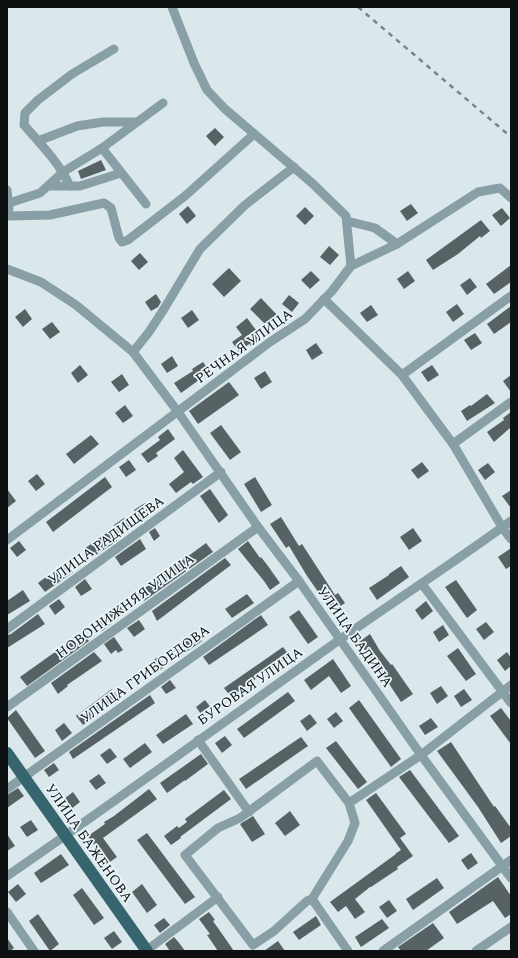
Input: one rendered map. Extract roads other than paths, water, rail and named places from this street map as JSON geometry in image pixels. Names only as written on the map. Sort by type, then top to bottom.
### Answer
[{"type":"main road","name":"УЛИЦА БАЖЕНОВА","points":[[7,753],[147,951]]},
{"type":"street","points":[[172,7],[194,63],[207,90],[225,109],[294,167],[346,216],[351,266]]},
{"type":"street","points":[[70,186],[63,172],[24,125],[25,113],[38,100],[72,74],[114,49]]},
{"type":"street","points":[[9,203],[40,193],[63,172],[102,148],[163,103]]},
{"type":"street","points":[[38,141],[77,126],[103,122],[137,122]]},
{"type":"street","points":[[7,190],[9,203],[8,217],[50,215],[104,203],[111,208],[119,238],[122,242],[128,240],[185,196],[254,134]]},
{"type":"street","points":[[102,148],[146,204]]},
{"type":"street","points":[[133,352],[149,332],[164,309],[200,249],[245,205],[294,167]]},
{"type":"street","points":[[49,186],[80,186],[121,173]]},
{"type":"street","name":"РЕЧНАЯ УЛИЦА","points":[[7,540],[270,342],[305,319],[324,299],[351,266],[397,244],[478,192],[500,188],[511,198]]},
{"type":"street","points":[[347,221],[374,228],[397,244]]},
{"type":"street","name":"УЛИЦА БАДИНА","points":[[7,269],[41,282],[76,305],[133,352],[178,412],[258,527],[299,581],[421,754],[511,878]]},
{"type":"street","points":[[402,375],[511,296]]},
{"type":"street","points":[[324,299],[402,375],[453,444],[502,527],[511,539]]},
{"type":"street","points":[[453,444],[511,402]]},
{"type":"street","name":"УЛИЦА РАДИЩЕВА","points":[[7,629],[221,472]]},
{"type":"street","name":"БУРОВАЯ УЛИЦА","points":[[7,876],[66,836],[340,639],[422,584],[511,521]]},
{"type":"street","name":"НОВОНИЖНЯЯ УЛИЦА","points":[[7,707],[258,527]]},
{"type":"street","name":"УЛИЦА ГРИБОЕДОВА","points":[[7,789],[299,581]]},
{"type":"street","points":[[422,584],[511,703]]},
{"type":"street","points":[[349,804],[421,754],[511,685]]},
{"type":"street","points":[[198,740],[249,812]]},
{"type":"street","points":[[317,760],[349,804],[354,823],[348,841],[312,899],[307,901],[274,931],[253,945],[185,855],[218,828],[240,818],[249,812],[317,760]]},
{"type":"street","points":[[384,951],[511,860]]},
{"type":"street","points":[[147,951],[218,897]]},
{"type":"street","points":[[312,899],[348,951]]},
{"type":"street","points":[[7,912],[34,951]]},
{"type":"street","points":[[476,951],[511,926]]},
{"type":"railway","points":[[358,7],[511,137]]}]
